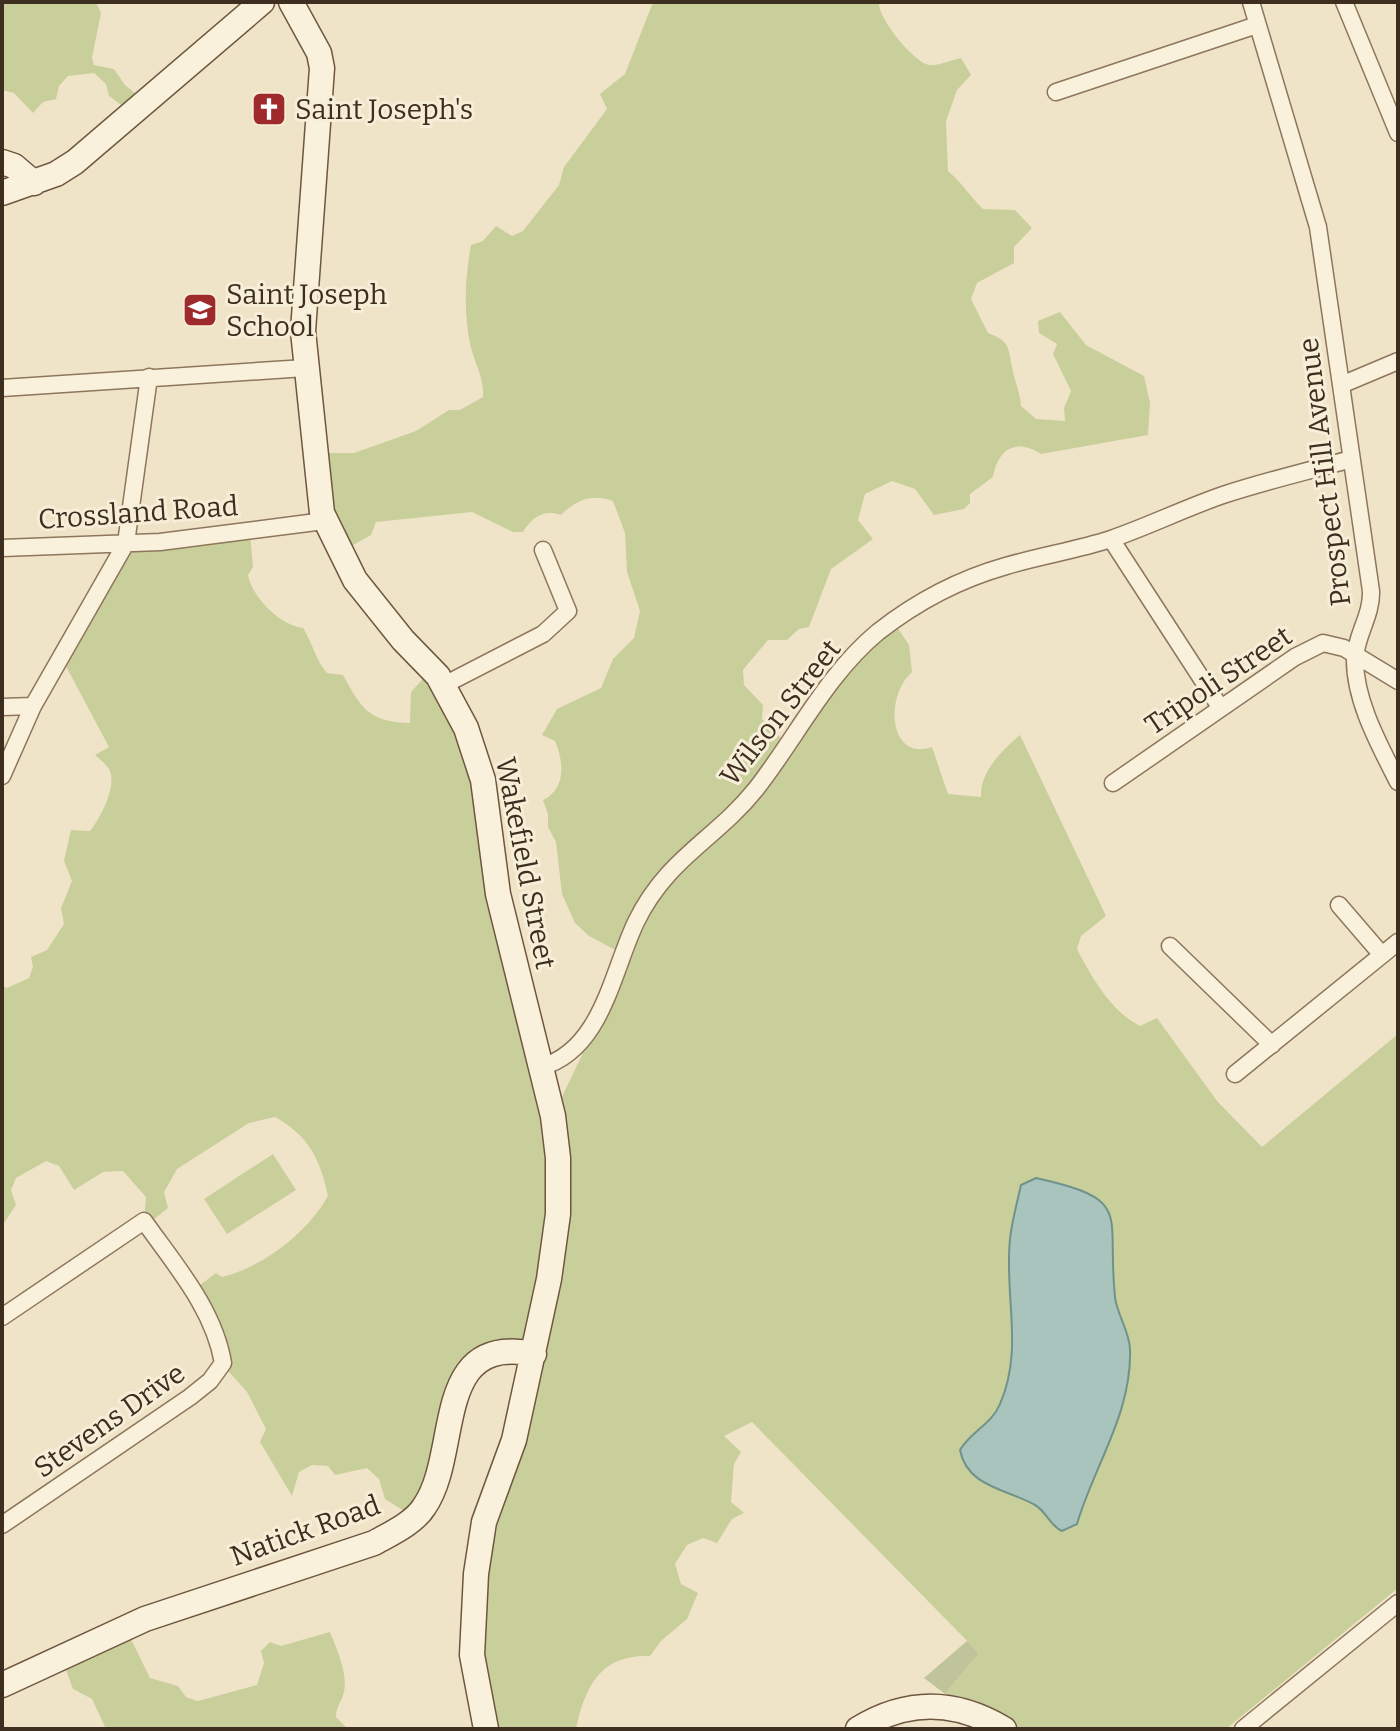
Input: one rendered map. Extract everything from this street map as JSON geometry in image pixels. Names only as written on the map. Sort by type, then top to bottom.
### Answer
[{"type":"street","points":[[2,193],[56,174],[93,148],[262,2]]},
{"type":"street","name":"Wakefield Street","points":[[291,2],[319,53],[322,68],[307,242],[303,331],[317,488],[324,521],[355,580],[444,685],[466,728],[483,780],[498,894],[553,1116],[558,1190],[556,1240],[514,1440],[484,1522],[476,1574],[472,1655],[486,1729]]},
{"type":"street","name":"Prospect Hill Avenue","points":[[1251,2],[1318,227],[1371,603],[1355,657]]},
{"type":"street","points":[[1344,2],[1398,133]]},
{"type":"street","points":[[1056,92],[1257,25]]},
{"type":"street","points":[[2,162],[14,166],[34,183]]},
{"type":"street","points":[[1341,385],[1398,361]]},
{"type":"street","points":[[2,388],[305,368]]},
{"type":"street","points":[[2,776],[33,706],[126,543],[149,377]]},
{"type":"street","name":"Wilson Street","points":[[541,1067],[568,1056],[585,1037],[645,903],[662,879],[741,806],[841,671],[875,635],[914,606],[1005,566],[1111,539],[1224,495],[1351,459]]},
{"type":"street","name":"Crossland Road","points":[[2,548],[160,542],[324,521]]},
{"type":"street","points":[[1111,539],[1220,707]]},
{"type":"street","points":[[444,685],[543,634],[568,611],[543,550]]},
{"type":"street","name":"Tripoli Street","points":[[1113,783],[1220,707],[1317,645],[1335,644],[1398,681]]},
{"type":"street","points":[[1355,657],[1366,712],[1398,782]]},
{"type":"street","points":[[2,707],[33,706]]},
{"type":"street","points":[[1339,905],[1382,955]]},
{"type":"street","points":[[1235,1074],[1398,942]]},
{"type":"street","points":[[1170,946],[1272,1045]]},
{"type":"street","name":"Stevens Drive","points":[[2,1317],[144,1221],[197,1296],[218,1339],[223,1363],[210,1381],[190,1397],[2,1525]]},
{"type":"street","name":"Natick Road","points":[[2,1685],[145,1619],[374,1543],[395,1531],[423,1509],[440,1476],[451,1408],[467,1372],[488,1355],[513,1350],[534,1354]]},
{"type":"street","points":[[1243,1729],[1398,1603]]},
{"type":"street","points":[[858,1729],[897,1710],[925,1704],[951,1706],[1004,1729]]},
{"type":"green space","points":[[2,2],[96,2],[101,13],[92,58],[94,65],[114,69],[125,85],[146,102],[132,113],[109,96],[106,84],[94,73],[68,76],[59,86],[56,99],[43,102],[33,113],[14,93],[2,90]]},
{"type":"green space","points":[[653,2],[879,2],[890,28],[922,62],[933,65],[961,58],[971,75],[957,90],[946,121],[948,171],[983,209],[1015,210],[1032,228],[1014,247],[1014,263],[977,283],[971,299],[988,333],[1007,346],[1021,406],[1036,419],[1065,421],[1064,408],[1071,391],[1053,354],[1057,344],[1039,333],[1038,321],[1060,312],[1086,345],[1144,376],[1150,403],[1148,435],[1041,454],[1023,447],[1009,449],[999,459],[993,477],[970,494],[970,503],[964,509],[934,515],[915,489],[892,481],[865,494],[858,520],[873,539],[831,569],[809,627],[799,629],[787,640],[768,640],[743,670],[744,685],[763,705],[762,719],[784,741],[893,621],[909,645],[912,672],[897,696],[895,724],[899,736],[907,745],[918,749],[932,747],[948,794],[981,797],[988,771],[999,755],[1020,735],[1106,916],[1081,936],[1077,949],[1089,971],[1111,1003],[1130,1020],[1140,1026],[1157,1018],[1217,1101],[1262,1147],[1398,1034],[1398,1588],[1226,1729],[1022,1729],[986,1707],[945,1694],[979,1653],[752,1422],[724,1436],[741,1452],[734,1464],[731,1502],[744,1513],[732,1519],[717,1543],[703,1538],[687,1545],[675,1564],[681,1584],[698,1593],[687,1619],[661,1641],[650,1656],[633,1657],[607,1667],[590,1686],[576,1729],[477,1729],[465,1680],[462,1632],[465,1583],[486,1488],[533,1348],[466,1369],[440,1463],[409,1514],[385,1499],[379,1479],[367,1468],[335,1475],[328,1466],[312,1465],[299,1472],[292,1496],[260,1442],[266,1429],[247,1392],[222,1364],[192,1291],[216,1273],[222,1277],[268,1257],[296,1235],[319,1210],[328,1196],[325,1183],[317,1160],[296,1132],[275,1117],[249,1123],[177,1169],[164,1192],[168,1208],[147,1225],[144,1222],[146,1197],[123,1171],[103,1172],[74,1190],[59,1166],[46,1161],[16,1178],[11,1190],[16,1205],[2,1226],[2,986],[7,988],[29,978],[33,967],[31,957],[47,950],[64,924],[61,908],[72,881],[64,861],[71,830],[90,831],[110,792],[109,769],[95,755],[109,747],[61,657],[120,552],[250,534],[253,567],[248,575],[261,601],[285,622],[303,628],[327,673],[343,675],[369,712],[385,720],[410,723],[411,692],[430,671],[454,707],[559,1103],[601,1015],[619,952],[589,936],[575,923],[562,894],[556,842],[548,827],[543,800],[556,789],[559,782],[560,758],[555,741],[542,735],[557,709],[601,688],[613,659],[634,638],[640,611],[627,572],[625,533],[613,501],[585,499],[561,515],[549,513],[539,516],[523,532],[513,532],[472,512],[376,522],[371,535],[339,553],[315,453],[354,453],[416,431],[449,410],[460,410],[483,397],[467,322],[466,283],[471,245],[483,241],[496,226],[512,236],[523,231],[559,185],[564,167],[607,109],[600,94],[625,74]]},
{"type":"green space","points":[[273,1154],[296,1190],[227,1234],[204,1199]]},
{"type":"green space","points":[[127,1631],[150,1678],[178,1686],[186,1697],[198,1701],[257,1685],[264,1663],[261,1651],[270,1642],[281,1646],[330,1632],[344,1677],[344,1692],[336,1717],[348,1729],[106,1729],[92,1699],[73,1689],[62,1659]]},
{"type":"green space","points":[[967,1641],[979,1653],[945,1694],[924,1678]]},
{"type":"water","points":[[1036,1178],[1089,1194],[1102,1203],[1109,1214],[1115,1297],[1130,1350],[1125,1396],[1111,1439],[1077,1524],[1062,1531],[1035,1505],[979,1479],[964,1462],[960,1450],[996,1411],[1007,1383],[1012,1343],[1011,1232],[1021,1185]]},
{"type":"place","name":"Saint Joseph's","points":[[269,109]]},
{"type":"place","name":"Saint Joseph School","points":[[200,310]]}]
